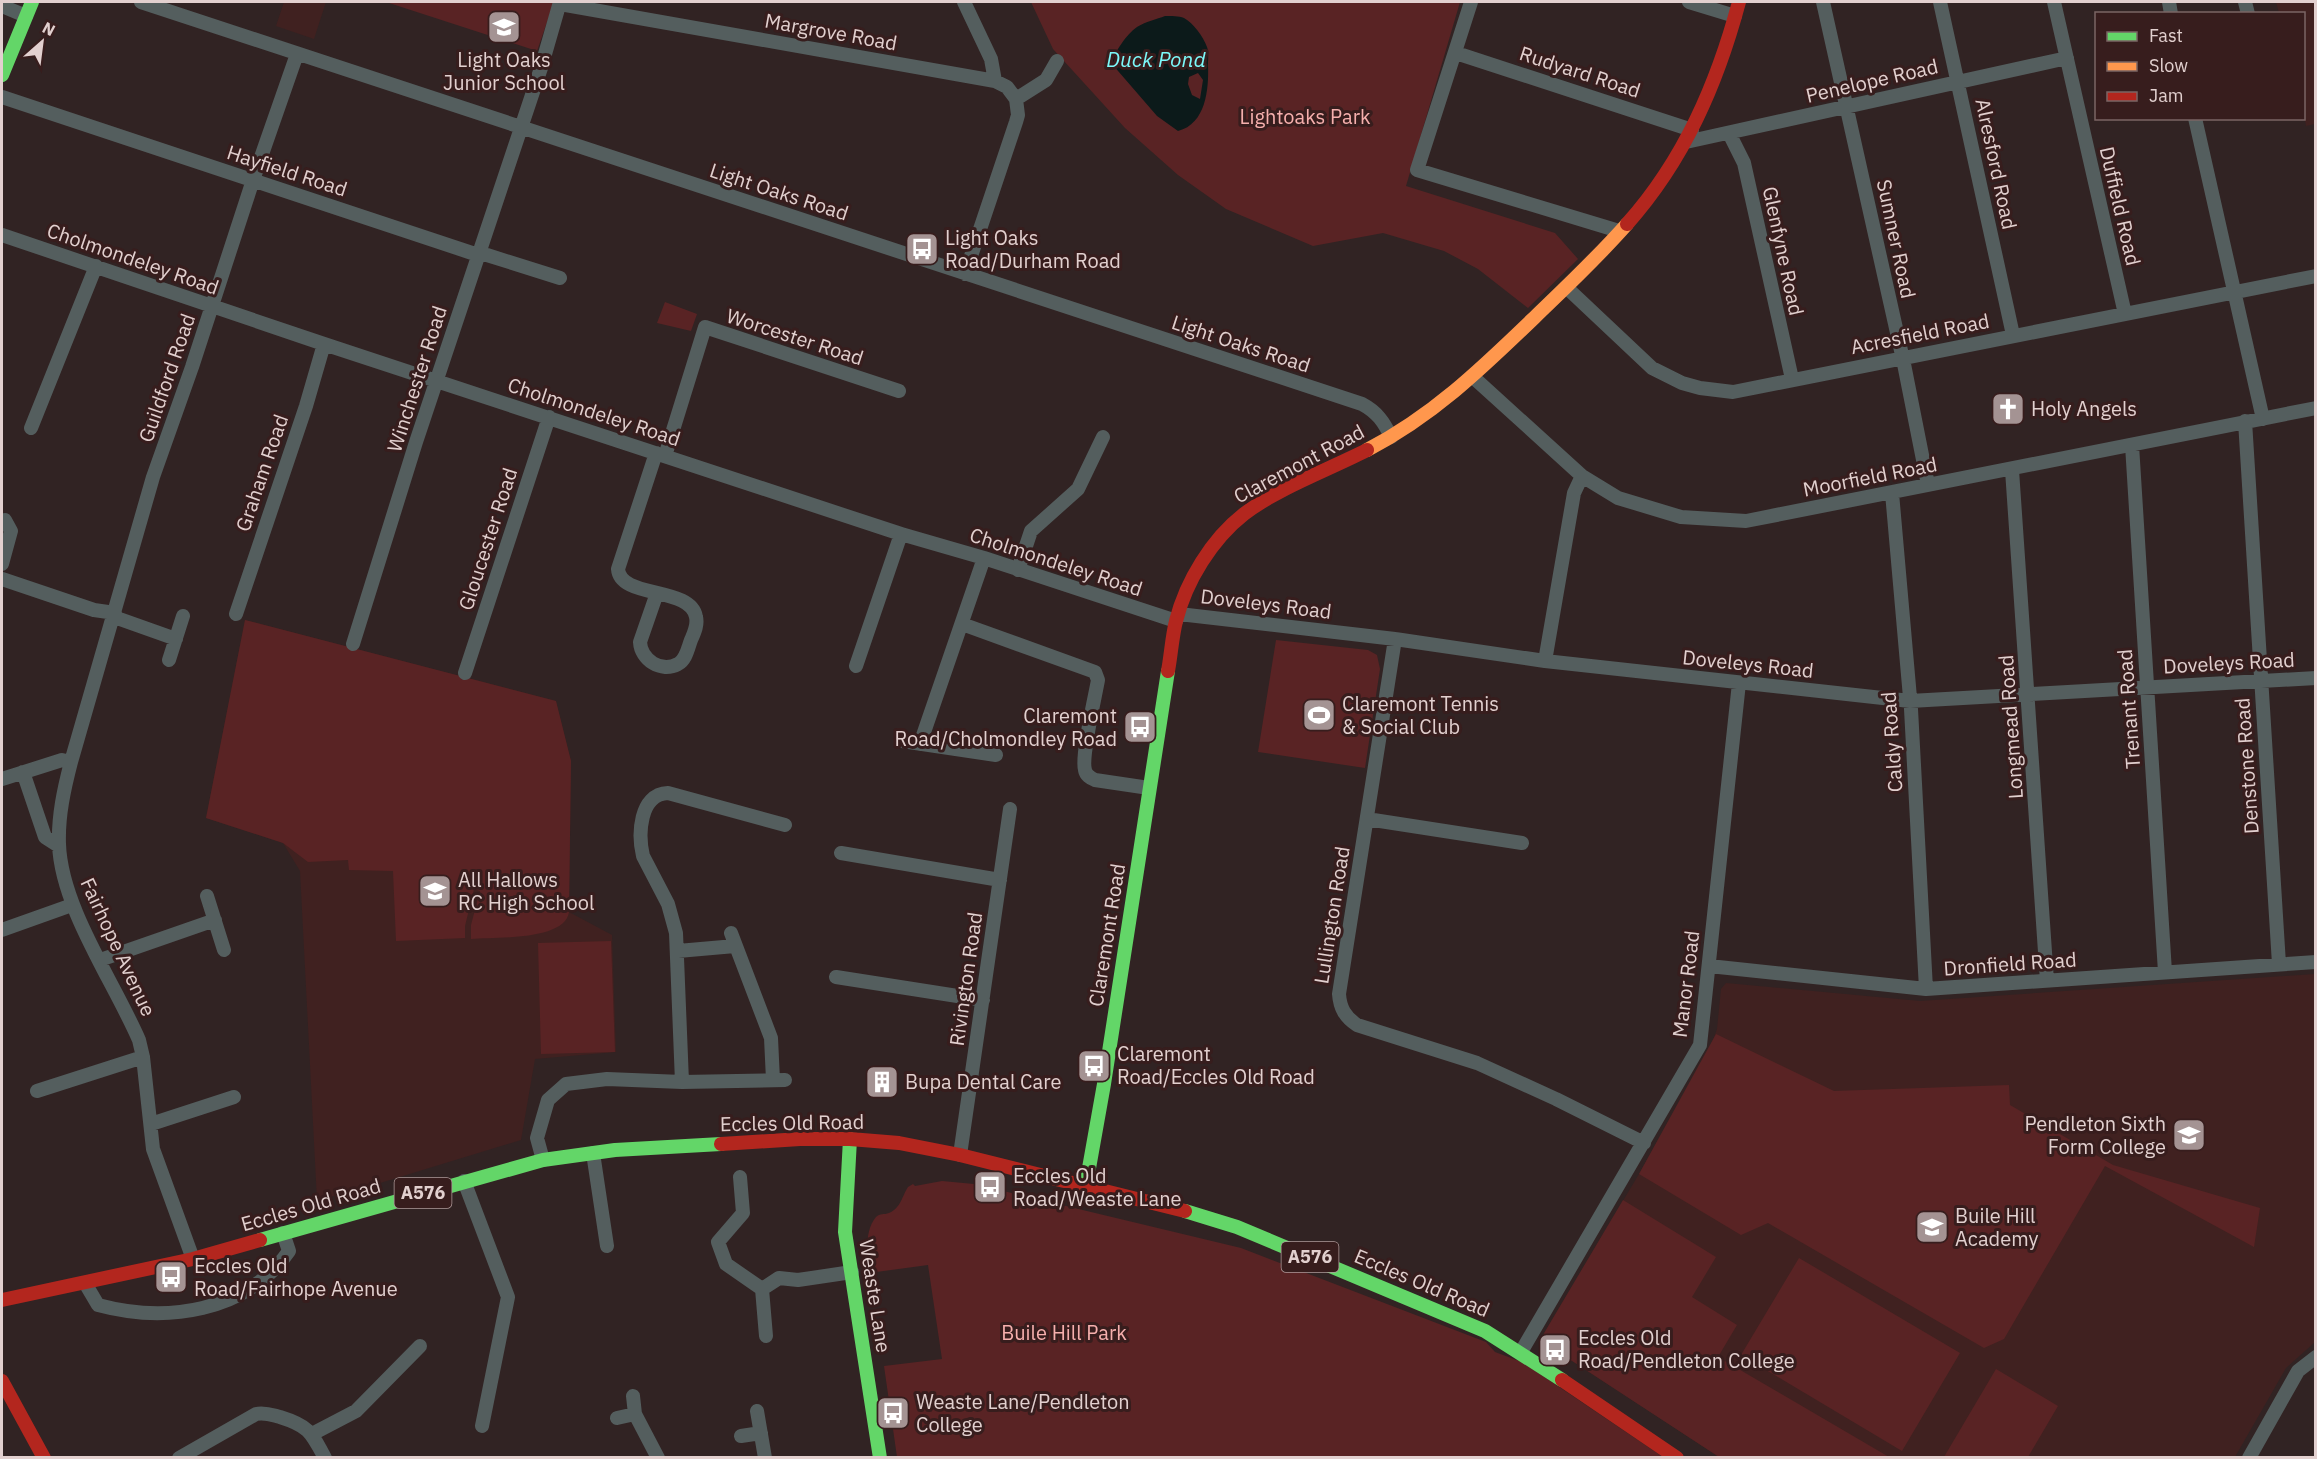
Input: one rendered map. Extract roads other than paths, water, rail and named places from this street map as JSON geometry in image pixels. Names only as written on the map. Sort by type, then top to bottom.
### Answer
[{"type":"main road","points":[[2,75],[32,2]]},
{"type":"main road","name":"Claremont Road","points":[[1086,1185],[1177,618],[1191,584],[1209,553],[1240,518],[1264,502],[1391,437],[1428,414],[1473,377],[1566,287],[1619,231],[1660,184],[1689,136],[1712,84],[1739,2]]},
{"type":"main road","name":"Eccles Old Road","points":[[2,1300],[193,1259],[543,1160],[615,1150],[789,1139],[850,1139],[899,1143],[1086,1185],[1237,1227],[1461,1320],[1521,1352],[1677,1458]]},
{"type":"main road","name":"Weaste Lane","points":[[850,1139],[846,1232],[880,1458]]},
{"type":"main road","points":[[2,1381],[44,1458]]},
{"type":"street","name":"Light Oaks Road","points":[[141,2],[1362,404],[1370,408],[1381,419],[1391,437]]},
{"type":"street","points":[[964,2],[991,59],[995,81],[1008,87],[1016,99],[1018,115],[965,274]]},
{"type":"street","points":[[1471,2],[1417,170],[1619,231]]},
{"type":"street","points":[[1689,2],[1735,16]]},
{"type":"street","name":"Sumner Road","points":[[1823,2],[1903,356],[1928,484]]},
{"type":"street","name":"Alresford Road","points":[[1940,2],[2013,335]]},
{"type":"street","name":"Duffield Road","points":[[2054,2],[2125,314]]},
{"type":"street","name":"Margrove Road","points":[[560,3],[995,81]]},
{"type":"street","name":"Winchester Road","points":[[353,644],[416,442],[522,128],[560,3]]},
{"type":"street","points":[[2,6],[26,16]]},
{"type":"street","name":"Rudyard Road","points":[[1456,53],[1689,136]]},
{"type":"street","name":"Guildford Road","points":[[124,580],[153,477],[297,54]]},
{"type":"street","name":"Penelope Road","points":[[1689,136],[1729,133],[2067,58]]},
{"type":"street","points":[[1016,99],[1046,80],[1057,61]]},
{"type":"street","name":"Hayfield Road","points":[[2,97],[478,255],[487,255],[560,279]]},
{"type":"street","points":[[2195,120],[2263,418]]},
{"type":"street","name":"Glenfyne Road","points":[[1729,133],[1744,163],[1792,379]]},
{"type":"street","name":"Cholmondeley Road","points":[[2,236],[902,534],[1177,618]]},
{"type":"street","points":[[31,428],[96,266]]},
{"type":"street","name":"Acresfield Road","points":[[1566,287],[1652,368],[1682,383],[1733,392],[1903,356],[2316,276]]},
{"type":"street","name":"Worcester Road","points":[[661,455],[705,327],[899,391]]},
{"type":"street","name":"Graham Road","points":[[236,614],[306,406],[324,344]]},
{"type":"street","name":"Moorfield Road","points":[[1473,377],[1582,476],[1618,498],[1682,517],[1724,521],[1746,521],[1928,484],[2013,470],[2316,408]]},
{"type":"street","name":"Gloucester Road","points":[[465,673],[549,417]]},
{"type":"street","name":"Denstone Road","points":[[2245,421],[2279,964]]},
{"type":"street","points":[[1018,570],[1031,531],[1078,489],[1103,437]]},
{"type":"street","name":"Trenant Road","points":[[2132,445],[2165,972]]},
{"type":"street","points":[[657,593],[640,642],[640,649],[647,660],[665,667],[678,664],[686,656],[697,619],[687,604],[657,593],[627,584],[622,581],[618,569],[661,455]]},
{"type":"street","name":"Longmead Road","points":[[2013,470],[2047,981]]},
{"type":"street","points":[[1545,661],[1574,493],[1582,476]]},
{"type":"street","name":"Caldy Road","points":[[1892,493],[1910,701],[1926,989]]},
{"type":"street","points":[[2,564],[11,531],[5,520]]},
{"type":"street","points":[[856,666],[902,534]]},
{"type":"street","points":[[920,744],[984,558]]},
{"type":"street","points":[[2,579],[114,615],[176,639]]},
{"type":"street","name":"Fairhope Avenue","points":[[124,580],[63,792],[59,846],[72,905],[131,1022],[143,1057],[153,1149],[193,1259]]},
{"type":"street","points":[[169,660],[183,616]]},
{"type":"street","name":"Doveleys Road","points":[[1177,618],[1395,639],[1545,661],[1910,701],[2316,678]]},
{"type":"street","points":[[962,624],[1095,672],[1098,680],[1084,765],[1087,776],[1095,780],[1149,788]]},
{"type":"street","name":"Lullington Road","points":[[1395,639],[1339,994],[1345,1015],[1364,1028],[1445,1052],[1495,1071],[1556,1098],[1644,1143]]},
{"type":"street","name":"Manor Road","points":[[1521,1352],[1700,1045],[1739,683]]},
{"type":"street","points":[[902,741],[996,755]]},
{"type":"street","points":[[2,780],[62,760],[71,762]]},
{"type":"street","points":[[23,772],[45,837],[59,846]]},
{"type":"street","points":[[682,1082],[678,951],[673,917],[641,845],[642,824],[650,800],[657,795],[668,793],[785,825]]},
{"type":"street","name":"Rivington Road","points":[[960,1155],[1010,809]]},
{"type":"street","points":[[1367,819],[1522,843]]},
{"type":"street","points":[[841,853],[1000,880]]},
{"type":"street","points":[[207,896],[224,950]]},
{"type":"street","points":[[2,930],[72,905]]},
{"type":"street","points":[[100,960],[214,920]]},
{"type":"street","points":[[543,1160],[537,1138],[548,1100],[566,1084],[607,1079],[682,1082],[779,1080],[771,1038],[733,939],[678,951]]},
{"type":"street","name":"Dronfield Road","points":[[1709,966],[1926,989],[2316,962]]},
{"type":"street","points":[[836,977],[983,1000]]},
{"type":"street","points":[[37,1090],[143,1057]]},
{"type":"street","points":[[151,1124],[234,1097]]},
{"type":"street","points":[[593,1153],[607,1246]]},
{"type":"street","points":[[740,1177],[743,1213],[718,1242],[726,1264],[762,1289]]},
{"type":"street","points":[[464,1181],[508,1297],[482,1426]]},
{"type":"street","points":[[85,1283],[98,1305],[125,1312],[163,1315],[199,1310],[244,1293],[280,1265],[289,1251],[284,1233]]},
{"type":"street","points":[[762,1289],[779,1278],[798,1280],[852,1272]]},
{"type":"street","points":[[762,1289],[766,1336]]},
{"type":"street","points":[[312,1434],[356,1412],[420,1346]]},
{"type":"street","points":[[2249,1458],[2298,1371],[2316,1358]]},
{"type":"street","points":[[633,1396],[635,1414],[658,1458]]},
{"type":"street","points":[[757,1411],[765,1458]]},
{"type":"street","points":[[179,1458],[256,1414],[264,1412],[300,1423],[312,1434],[325,1458]]},
{"type":"street","points":[[617,1418],[635,1414]]},
{"type":"street","points":[[741,1436],[760,1433]]},
{"type":"water","name":"Duck Pond","points":[[1165,16],[1177,16],[1187,20],[1200,34],[1208,51],[1208,84],[1204,104],[1195,121],[1178,131],[1157,116],[1112,64],[1118,49],[1133,30]],"holes":[[[1198,73],[1203,80],[1200,99],[1192,95],[1188,84],[1189,77]]]},
{"type":"place","name":"Light Oaks Junior School","points":[[504,27]]},
{"type":"place","name":"Light Oaks Road/Durham Road","points":[[922,249]]},
{"type":"place","name":"Holy Angels","points":[[2008,409]]},
{"type":"place","name":"Claremont Tennis & Social Club","points":[[1319,715]]},
{"type":"place","name":"Claremont Road/Cholmondley Road","points":[[1140,727]]},
{"type":"place","name":"All Hallows RC High School","points":[[435,891]]},
{"type":"place","name":"Claremont Road/Eccles Old Road","points":[[1094,1066]]},
{"type":"place","name":"Bupa Dental Care","points":[[882,1082]]},
{"type":"place","name":"Pendleton Sixth Form College","points":[[2189,1135]]},
{"type":"place","name":"Eccles Old Road/Weaste Lane","points":[[990,1187]]},
{"type":"place","name":"Buile Hill Academy","points":[[1932,1227]]},
{"type":"place","name":"Eccles Old Road/Fairhope Avenue","points":[[171,1277]]},
{"type":"place","name":"Eccles Old Road/Pendleton College","points":[[1555,1350]]},
{"type":"place","name":"Weaste Lane/Pendleton College","points":[[893,1413]]},
{"type":"park label","name":"Lightoaks Park","points":[[1305,117]]},
{"type":"park label","name":"Buile Hill Park","points":[[1064,1333]]}]
